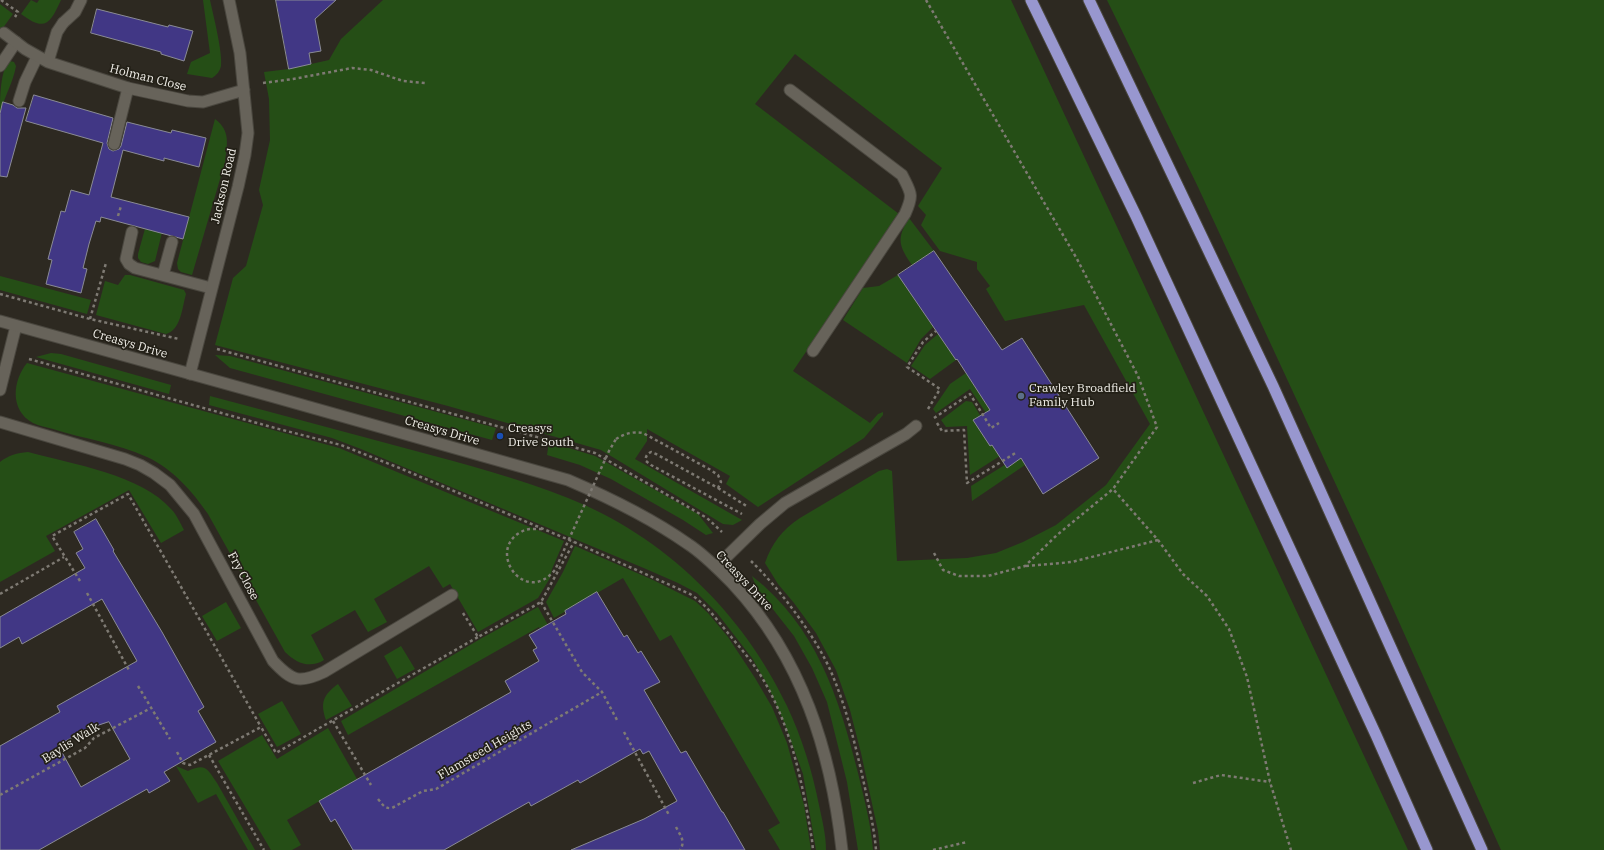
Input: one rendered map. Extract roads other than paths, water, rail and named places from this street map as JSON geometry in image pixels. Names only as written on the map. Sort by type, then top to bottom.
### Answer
[{"type":"highway","points":[[1031,0],[1136,216],[1376,735],[1427,850]]},
{"type":"highway","points":[[1089,0],[1273,386],[1482,850]]},
{"type":"street","points":[[48,62],[57,32],[75,12],[81,0]]},
{"type":"street","name":"Jackson Road","points":[[190,374],[245,155],[248,133],[240,53],[229,0]]},
{"type":"street","name":"Holman Close","points":[[4,33],[37,57],[48,62],[128,88],[188,101],[203,102],[244,88]]},
{"type":"street","points":[[0,66],[16,42]]},
{"type":"street","points":[[19,101],[25,82],[37,57]]},
{"type":"street","points":[[114,144],[128,88]]},
{"type":"street","points":[[790,90],[902,175],[910,190],[911,199],[905,214],[813,351]]},
{"type":"street","points":[[132,232],[126,259],[129,264],[135,268],[211,288]]},
{"type":"street","points":[[163,275],[172,242]]},
{"type":"street","name":"Creasys Drive","points":[[0,321],[568,480],[597,492],[656,523],[689,544],[716,567],[766,623],[783,651],[800,684],[818,730],[836,809],[842,850]]},
{"type":"street","points":[[0,390],[16,326]]},
{"type":"street","name":"Fry Close","points":[[0,422],[125,459],[150,470],[170,485],[194,514],[273,661],[282,670],[295,679],[310,679],[324,672],[452,595]]},
{"type":"street","points":[[716,567],[760,524],[786,503],[906,434],[916,426]]},
{"type":"place","name":"Crawley Broadfield Family Hub","points":[[1021,396]]},
{"type":"place","name":"Creasys Drive South","points":[[500,436]]}]
